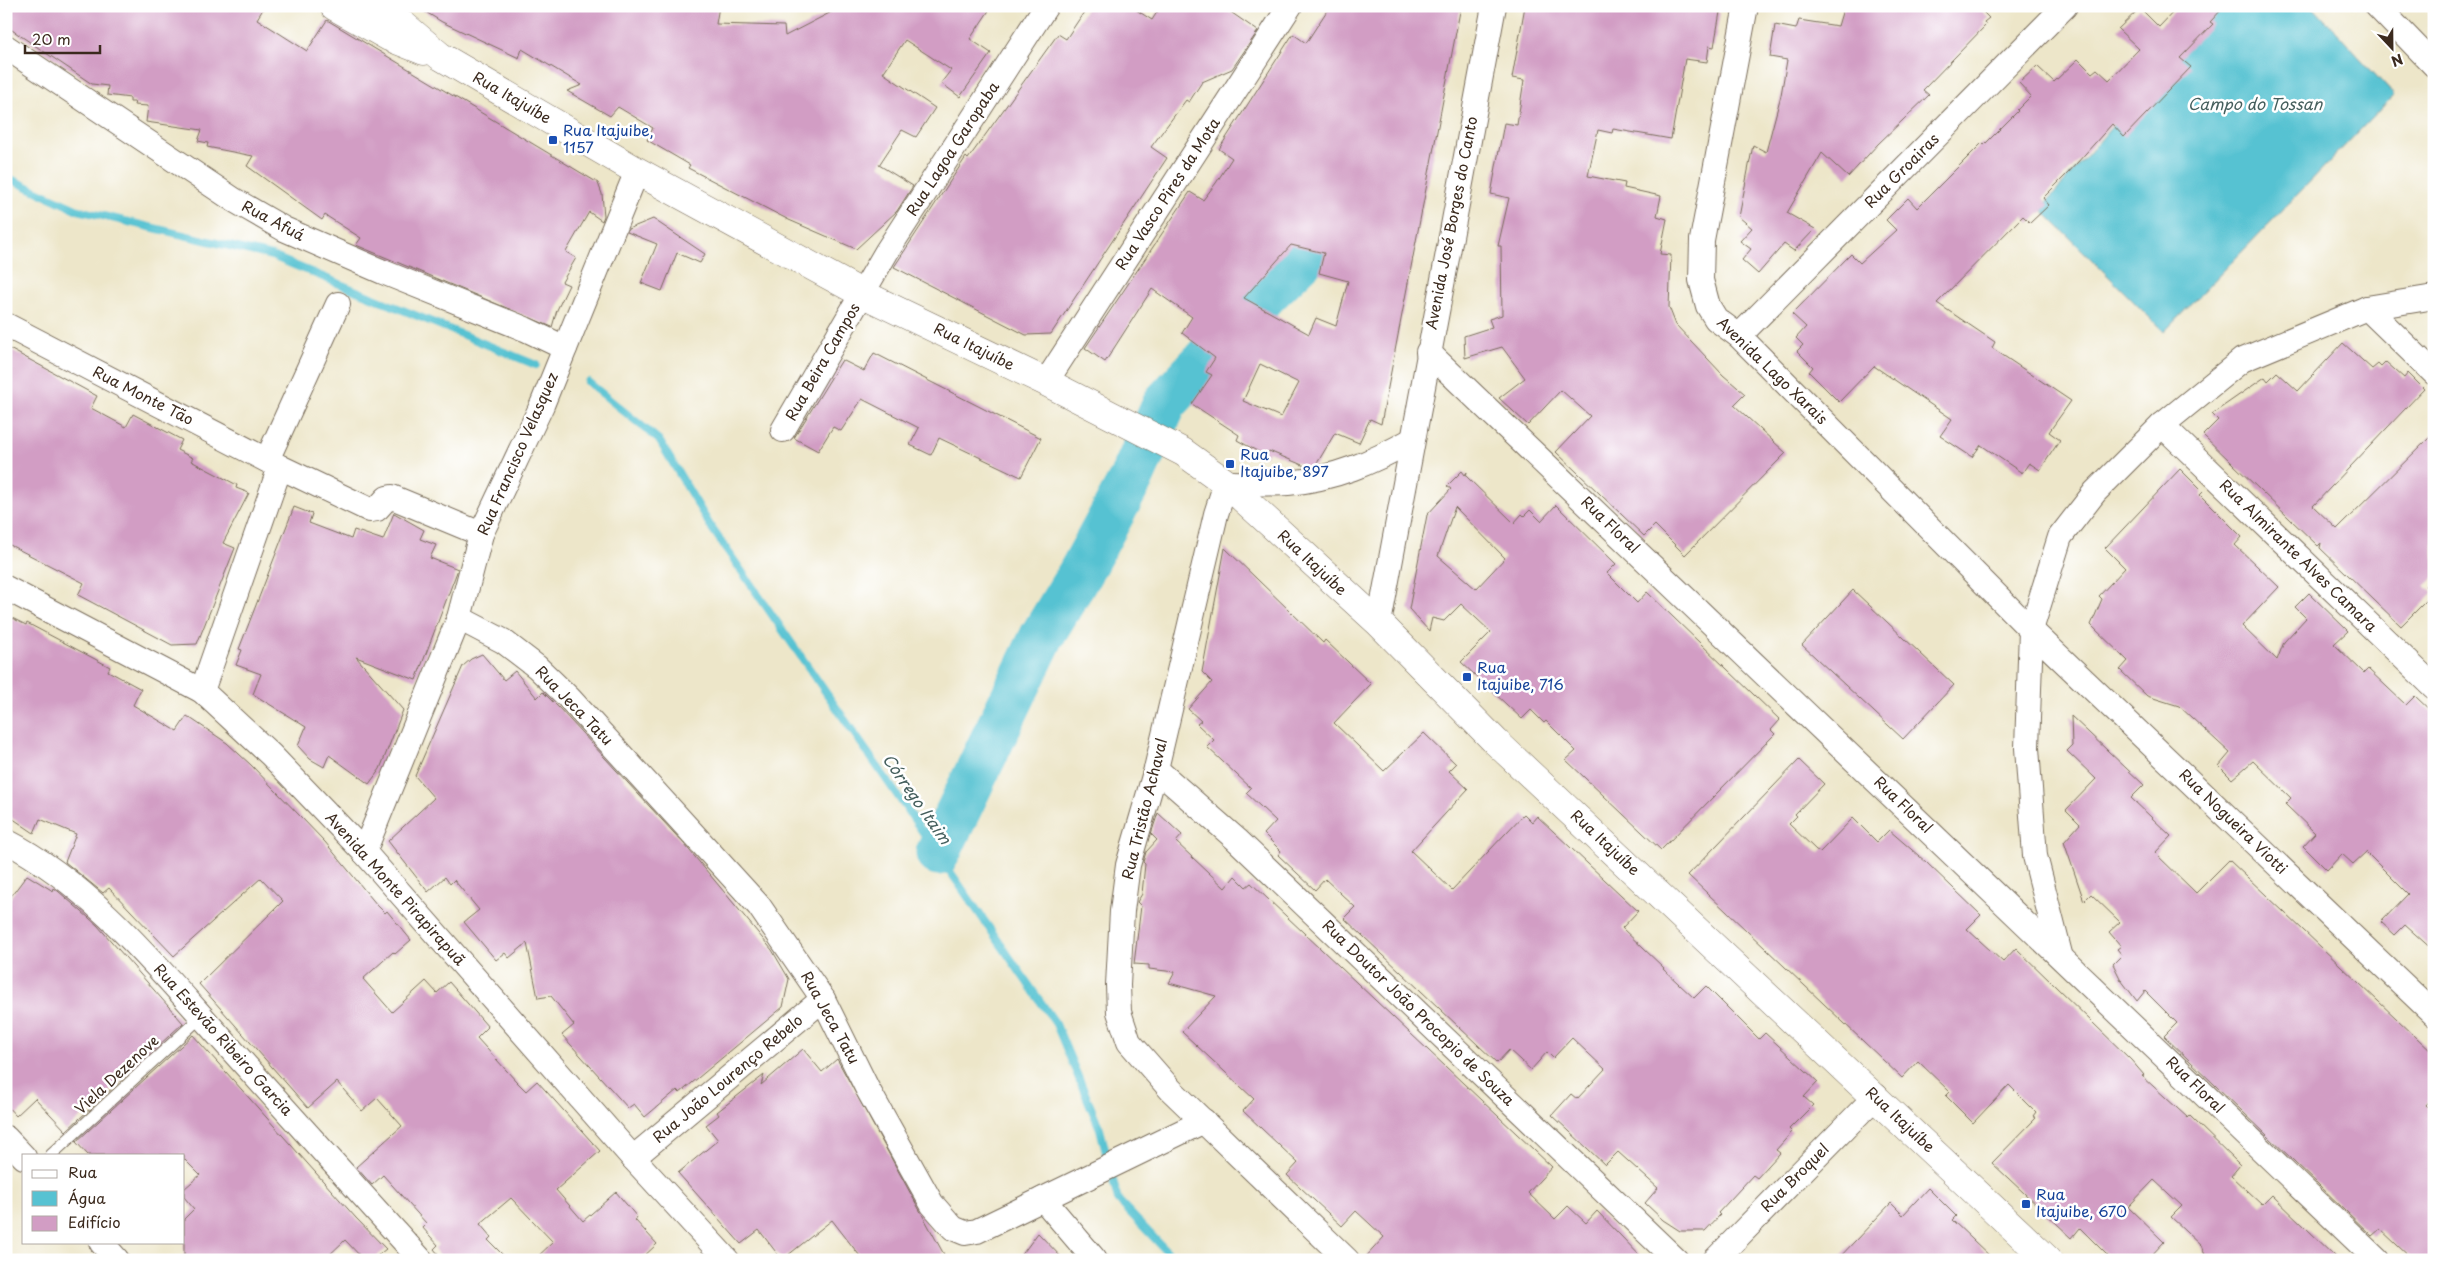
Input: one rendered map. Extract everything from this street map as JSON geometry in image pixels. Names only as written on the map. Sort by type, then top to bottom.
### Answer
[{"type":"main road","name":"Rua Itajuíbe","points":[[334,6],[389,37],[440,56]]},
{"type":"main road","name":"Rua Itajuíbe","points":[[381,6],[440,56],[636,171],[863,294],[1046,382],[1183,452],[1226,483],[1379,623],[1496,742],[1876,1096],[2048,1260]]},
{"type":"street","name":"Rua Lagoa Garopaba","points":[[863,294],[887,252],[1046,6]]},
{"type":"street","name":"Rua Vasco Pires da Mota","points":[[1046,382],[1290,6]]},
{"type":"street","name":"Avenida José Borges do Canto","points":[[1379,623],[1494,6]]},
{"type":"street","name":"Avenida Lago Xarais","points":[[1746,6],[1702,240],[1701,280],[1708,306],[1716,318],[1739,336],[2031,630]]},
{"type":"street","points":[[2377,6],[2434,65]]},
{"type":"street","name":"Rua Groairas","points":[[1739,336],[2056,9]]},
{"type":"street","name":"Rua Afuá","points":[[6,47],[234,200],[284,229],[383,272],[500,318],[564,351]]},
{"type":"street","name":"Rua Francisco Velasquez","points":[[364,852],[459,618],[481,534],[542,405],[636,171]]},
{"type":"street","name":"Rua Beira Campos","points":[[783,430],[863,294]]},
{"type":"street","points":[[2060,954],[2035,856],[2027,748],[2031,630],[2060,537],[2095,492],[2162,425],[2242,360],[2367,308],[2434,297]]},
{"type":"street","points":[[202,692],[274,463],[338,304]]},
{"type":"street","points":[[2367,308],[2434,372]]},
{"type":"street","name":"Rua Monte Tão","points":[[6,325],[274,463],[370,510],[377,509],[387,498],[392,497],[481,534]]},
{"type":"street","name":"Rua Floral","points":[[1428,352],[2060,954],[2376,1260]]},
{"type":"street","name":"Rua Almirante Alves Camara","points":[[2162,425],[2434,687]]},
{"type":"street","points":[[1226,483],[1288,483],[1334,475],[1372,462],[1412,440]]},
{"type":"street","name":"Rua Tristão Achaval","points":[[1226,483],[1216,514],[1156,769],[1128,865],[1122,911],[1118,985],[1119,1012],[1129,1042],[1171,1090],[1347,1260]]},
{"type":"street","name":"Avenida Monte Pirapirapuã","points":[[6,588],[202,692],[271,755],[364,852],[633,1158],[727,1260]]},
{"type":"street","name":"Rua Jeca Tatu","points":[[459,618],[503,641],[537,667],[569,698],[759,906],[823,999],[867,1088],[932,1204],[952,1228],[965,1234],[970,1233],[1078,1183],[1204,1121]]},
{"type":"street","name":"Rua Nogueira Viotti","points":[[2031,630],[2434,1014]]},
{"type":"street","name":"Rua Doutor João Procopio de Souza","points":[[1156,769],[1237,840],[1676,1260]]},
{"type":"street","name":"Rua Estevão Ribeiro Garcia","points":[[6,841],[36,856],[114,922],[165,974],[421,1260]]},
{"type":"street","name":"Rua João Lourenço Rebelo","points":[[633,1158],[823,999]]},
{"type":"street","name":"Rua Broquel","points":[[1715,1260],[1876,1096]]},
{"type":"street","points":[[6,1138],[22,1155]]},
{"type":"street","points":[[1043,1199],[1095,1260]]},
{"type":"lane","name":"Viela Dezenove","points":[[52,1154],[149,1067],[202,1016]]},
{"type":"water","name":"Campo do Tossan","points":[[2216,6],[2312,6],[2394,95],[2164,332],[2041,209]]},
{"type":"building","points":[[31,6],[265,6],[257,19],[307,51],[327,20],[598,183],[602,194],[604,216],[602,221],[589,212],[566,252],[576,258],[562,282],[569,285],[557,310],[552,327],[356,245],[361,238],[325,215],[322,220],[247,166],[253,156],[207,147],[208,143],[198,141],[202,130],[146,122],[148,106],[134,105],[135,102],[130,102],[130,98],[107,95],[108,86],[92,84],[6,26],[6,9]]},
{"type":"building","points":[[416,6],[719,6],[716,24],[784,26],[785,36],[843,6],[992,6],[970,39],[991,53],[960,97],[941,83],[951,70],[905,40],[883,73],[935,108],[916,137],[902,130],[879,165],[913,186],[897,211],[856,249],[789,220],[688,168],[690,165],[647,140],[653,128],[618,107],[610,116],[567,91],[582,85],[522,49],[519,58],[442,22]]},
{"type":"building","points":[[1088,6],[1130,6],[1152,20],[1161,6],[1222,6],[1258,31],[1232,69],[1202,82],[1189,102],[1186,100],[1151,147],[1167,158],[1051,334],[1026,335],[894,267],[966,157],[968,159],[1058,34],[1066,39]]},
{"type":"building","points":[[1330,6],[1461,6],[1381,424],[1370,419],[1359,443],[1335,433],[1316,465],[1307,467],[1269,451],[1266,456],[1237,440],[1239,435],[1192,404],[1212,375],[1206,372],[1215,358],[1182,333],[1192,317],[1152,289],[1105,362],[1085,348],[1190,192],[1203,200],[1216,183],[1232,158],[1219,149],[1293,34],[1306,43]],"holes":[[[1291,245],[1324,253],[1319,273],[1348,281],[1336,326],[1316,318],[1309,334],[1244,298]],[[1260,364],[1299,383],[1281,417],[1243,401]]]},
{"type":"building","points":[[1525,6],[1693,6],[1720,12],[1714,47],[1709,46],[1707,62],[1685,59],[1671,139],[1613,129],[1612,133],[1598,130],[1588,176],[1625,183],[1624,188],[1661,196],[1657,216],[1667,219],[1660,254],[1671,255],[1669,307],[1676,325],[1723,375],[1745,394],[1734,405],[1786,453],[1685,555],[1655,525],[1644,536],[1556,452],[1590,416],[1561,390],[1528,425],[1499,398],[1525,378],[1502,347],[1465,358],[1464,336],[1492,327],[1489,319],[1502,315],[1501,246],[1498,246],[1509,198],[1491,194],[1504,123],[1517,125],[1524,80],[1512,78]]},
{"type":"building","points":[[1844,6],[1977,6],[1989,18],[1984,22],[1986,25],[1923,90],[1929,95],[1878,144],[1848,177],[1822,153],[1787,213],[1815,229],[1794,251],[1784,244],[1758,274],[1742,260],[1751,249],[1740,241],[1752,228],[1739,217],[1753,145],[1766,152],[1781,95],[1787,60],[1770,57],[1775,25],[1796,29],[1799,20],[1838,26]]},
{"type":"building","points":[[2179,6],[2225,6],[2210,22],[2213,24],[2180,58],[2191,67],[2124,137],[2112,124],[2043,198],[2049,205],[2030,223],[2023,216],[1937,303],[1995,342],[1992,348],[2071,401],[2049,432],[2060,440],[2040,470],[2029,463],[2022,473],[1981,445],[1972,457],[1940,436],[1952,419],[1874,366],[1839,402],[1809,372],[1813,367],[1797,351],[1803,345],[1796,338],[1806,327],[1792,314],[1851,254],[1860,263],[1896,230],[1886,220],[1908,198],[1917,208],[1982,143],[1984,145],[2018,111],[2031,96],[2019,83],[2037,66],[2054,82],[2078,59],[2092,73],[2097,69],[2109,80],[2139,49],[2118,29],[2140,8],[2159,27]]},
{"type":"building","points":[[653,219],[705,254],[700,263],[677,253],[662,291],[641,283],[657,244],[627,232],[628,229]]},
{"type":"building","points":[[2343,343],[2372,369],[2378,364],[2381,367],[2386,362],[2404,378],[2408,373],[2424,389],[2313,506],[2337,529],[2434,433],[2434,578],[2425,586],[2434,593],[2401,626],[2320,548],[2321,543],[2318,546],[2203,435],[2218,420],[2212,414],[2265,377],[2268,381],[2277,372],[2298,391]]},
{"type":"building","points":[[6,347],[97,396],[91,408],[126,427],[133,414],[182,440],[177,450],[193,458],[191,461],[237,485],[236,488],[249,493],[223,543],[235,548],[197,644],[172,645],[78,595],[84,583],[6,543]]},
{"type":"building","points":[[874,353],[1041,438],[1021,477],[939,438],[931,455],[910,445],[919,428],[862,399],[841,431],[833,427],[818,451],[794,438],[842,360],[864,371]]},
{"type":"building","points":[[2180,469],[2203,492],[2200,495],[2242,537],[2235,545],[2279,587],[2242,626],[2277,660],[2284,642],[2306,618],[2295,607],[2309,593],[2348,631],[2334,644],[2364,673],[2368,669],[2406,705],[2415,696],[2434,714],[2434,951],[2405,925],[2395,935],[2381,922],[2408,894],[2366,852],[2353,864],[2342,854],[2327,870],[2303,846],[2315,833],[2285,804],[2291,798],[2253,761],[2232,779],[2219,766],[2230,753],[2179,706],[2147,696],[2120,670],[2128,661],[2091,625],[2102,599],[2099,596],[2125,568],[2105,548]]},
{"type":"building","points":[[1462,471],[1465,475],[1467,472],[1466,476],[1514,523],[1522,514],[1524,516],[1530,510],[1541,521],[1556,505],[1616,564],[1607,573],[1637,603],[1647,592],[1780,720],[1771,730],[1775,734],[1661,850],[1566,760],[1576,751],[1546,721],[1544,723],[1531,710],[1522,719],[1461,662],[1491,632],[1461,604],[1444,621],[1432,618],[1429,631],[1409,609],[1427,515],[1451,489],[1447,486]],"holes":[[[1455,507],[1505,558],[1476,589],[1438,556]]]},
{"type":"building","points":[[294,507],[312,514],[309,523],[351,539],[354,530],[383,540],[394,513],[424,530],[420,539],[436,545],[430,558],[458,569],[416,680],[356,657],[403,710],[380,769],[369,784],[329,755],[324,767],[310,759],[298,746],[306,727],[253,694],[261,674],[236,665],[242,650],[239,649]]},
{"type":"building","points":[[1225,548],[1323,643],[1325,640],[1371,684],[1334,723],[1384,771],[1424,733],[1456,764],[1449,771],[1468,789],[1411,851],[1452,890],[1524,814],[1532,822],[1537,816],[1638,911],[1622,928],[1663,969],[1694,998],[1706,986],[1759,1039],[1765,1033],[1818,1082],[1804,1097],[1813,1105],[1789,1129],[1792,1132],[1776,1150],[1780,1153],[1757,1178],[1753,1175],[1718,1213],[1720,1215],[1705,1231],[1680,1231],[1663,1220],[1645,1203],[1658,1188],[1618,1152],[1605,1165],[1552,1115],[1571,1094],[1577,1099],[1605,1069],[1572,1038],[1553,1058],[1547,1052],[1531,1070],[1509,1050],[1497,1063],[1344,918],[1355,907],[1325,879],[1315,890],[1278,855],[1281,851],[1264,834],[1276,821],[1246,793],[1251,788],[1207,747],[1214,740],[1197,724],[1201,721],[1188,709],[1212,682],[1202,672]]},
{"type":"building","points":[[1853,590],[1954,685],[1903,739],[1802,645]]},
{"type":"building","points":[[6,615],[26,625],[27,623],[110,667],[108,671],[141,689],[133,705],[177,731],[187,716],[227,743],[251,765],[325,842],[377,905],[385,913],[387,911],[411,940],[395,954],[393,952],[363,979],[392,1012],[426,981],[437,993],[449,982],[488,1027],[477,1038],[526,1091],[537,1081],[600,1151],[556,1190],[583,1221],[616,1192],[637,1217],[635,1220],[657,1244],[640,1260],[534,1260],[553,1242],[511,1198],[480,1224],[491,1237],[488,1240],[508,1260],[443,1260],[434,1249],[438,1245],[422,1227],[426,1223],[383,1175],[372,1185],[356,1167],[402,1126],[377,1098],[362,1111],[337,1082],[308,1108],[199,984],[283,901],[261,878],[174,956],[109,888],[103,893],[65,862],[76,834],[40,819],[34,833],[6,814]]},
{"type":"building","points":[[482,654],[504,680],[515,671],[537,698],[543,692],[559,708],[685,845],[772,950],[789,979],[783,1007],[680,1093],[677,1090],[645,1117],[634,1104],[628,1108],[562,1035],[574,1025],[551,996],[538,998],[527,943],[509,958],[505,953],[496,960],[464,922],[479,910],[454,880],[450,884],[445,877],[428,892],[388,841],[434,798],[415,776],[463,666],[471,659]]},
{"type":"building","points":[[2071,716],[2144,785],[2131,798],[2171,836],[2155,853],[2196,893],[2229,860],[2434,1054],[2434,1096],[2426,1105],[2434,1112],[2434,1260],[2413,1260],[2380,1229],[2372,1236],[2164,1036],[2177,1023],[2145,991],[2137,1001],[2121,980],[2113,964],[2122,955],[2117,949],[2121,946],[2109,932],[2120,922],[2091,894],[2084,901],[2064,842],[2080,824],[2066,810],[2096,779],[2067,751],[2072,746]]},
{"type":"building","points":[[1799,760],[1824,784],[1795,814],[1797,816],[1789,824],[1816,850],[1820,852],[1853,818],[1877,842],[1889,830],[1926,862],[1981,915],[1967,929],[2003,962],[2016,948],[2131,1060],[2144,1075],[2142,1076],[2188,1118],[2190,1116],[2240,1165],[2231,1176],[2262,1205],[2272,1195],[2339,1260],[2207,1260],[2201,1245],[2171,1217],[2182,1206],[2154,1180],[2128,1207],[2164,1242],[2147,1260],[2112,1260],[2080,1228],[2072,1238],[1992,1163],[2036,1118],[2033,1116],[2036,1112],[2009,1085],[1973,1123],[1946,1096],[1950,1092],[1918,1061],[1902,1078],[1688,875]]},
{"type":"building","points":[[1158,813],[1182,835],[1176,842],[1225,888],[1235,876],[1246,887],[1251,883],[1552,1167],[1528,1193],[1555,1219],[1568,1206],[1586,1223],[1597,1211],[1644,1260],[1363,1260],[1384,1237],[1356,1211],[1342,1226],[1287,1175],[1298,1163],[1243,1111],[1254,1099],[1182,1032],[1216,996],[1169,983],[1175,972],[1149,969],[1149,965],[1134,964],[1141,906],[1137,902],[1142,894],[1145,864],[1143,862],[1146,852],[1157,840],[1151,834]]},
{"type":"building","points":[[27,875],[53,891],[54,888],[97,925],[183,1023],[66,1131],[35,1098],[16,1116],[6,1105],[6,903]]},
{"type":"building","points":[[193,1035],[356,1218],[386,1249],[372,1260],[364,1260],[345,1240],[324,1260],[184,1260],[185,1218],[194,1209],[185,1198],[185,1188],[200,1175],[185,1160],[185,1154],[87,1154],[76,1142]]},
{"type":"building","points":[[803,1049],[822,1072],[837,1059],[947,1260],[863,1260],[832,1220],[782,1260],[759,1230],[741,1244],[678,1173],[718,1140],[706,1125],[719,1115],[717,1112],[764,1075],[761,1085]]},
{"type":"building","points":[[1928,1188],[1956,1216],[1952,1220],[1994,1260],[1837,1260],[1891,1203],[1903,1215]]},
{"type":"building","points":[[1038,1233],[1064,1260],[1018,1260]]},
{"type":"waterway","points":[[6,177],[78,210],[272,256],[536,365]]},
{"type":"waterway","points":[[938,853],[1042,636],[1080,573],[1131,479],[1165,403],[1265,295],[1308,253],[1341,195]]},
{"type":"waterway","name":"Córrego Itaim","points":[[588,382],[659,440],[711,527],[1056,1024],[1100,1129],[1118,1200],[1175,1260]]},
{"type":"place","name":"Rua Itajuibe, 1157","points":[[553,140]]},
{"type":"place","name":"Rua Itajuibe, 897","points":[[1230,464]]},
{"type":"place","name":"Rua Itajuibe, 716","points":[[1467,677]]},
{"type":"place","name":"Rua Itajuibe, 670","points":[[2026,1204]]}]
